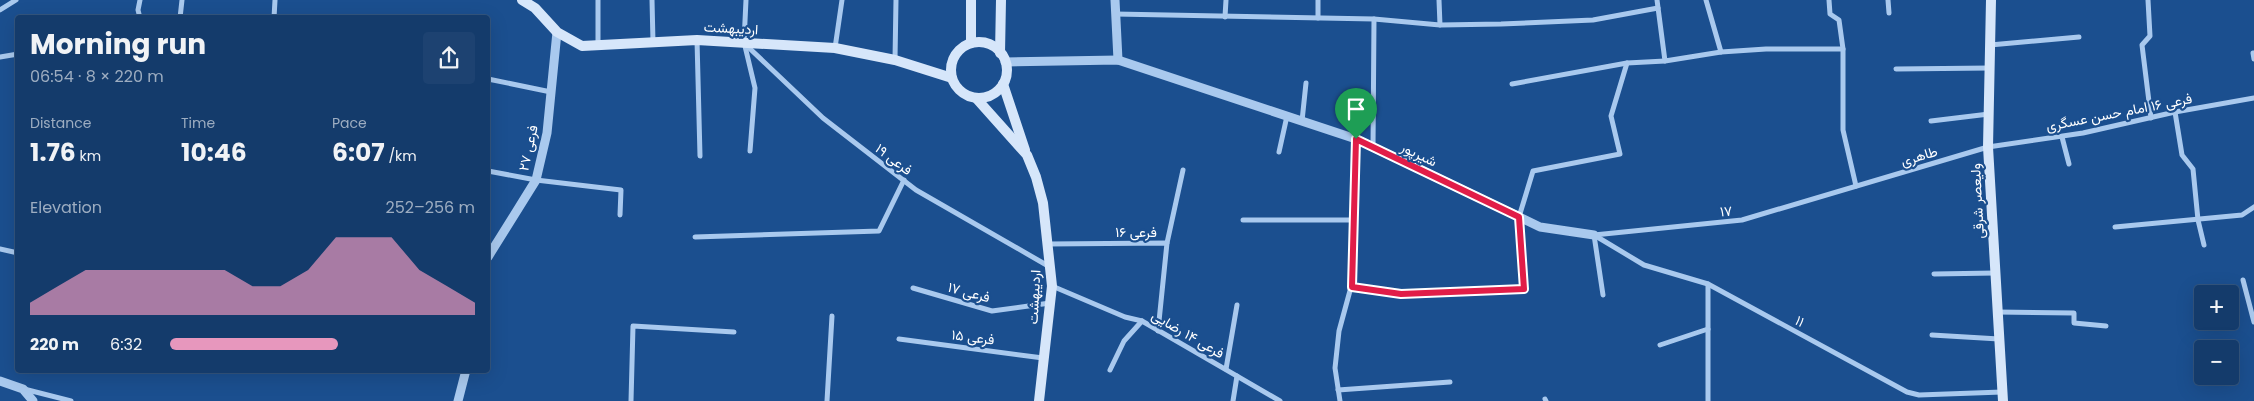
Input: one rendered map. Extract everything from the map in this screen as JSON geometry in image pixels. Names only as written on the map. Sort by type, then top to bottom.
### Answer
[{"type":"main road","name":"اردیبهشت","points":[[522,0],[536,4],[557,32],[582,46],[697,40],[835,48],[895,60],[952,78],[957,87],[965,94],[976,98],[1027,155],[1036,177],[1043,203],[1052,286],[1040,401]]},
{"type":"main road","points":[[971,0],[971,43]]},
{"type":"main road","points":[[1000,52],[1001,0]]},
{"type":"main road","name":"ولیعصر شرقی","points":[[1992,0],[1988,147],[2003,396]]},
{"type":"main road","points":[[952,78],[951,67],[954,56],[961,48],[971,43],[982,42],[1000,52],[1005,62],[1006,73],[1003,84],[996,92],[986,97],[976,98]]},
{"type":"main road","points":[[1003,84],[1027,155]]},
{"type":"street","points":[[0,10],[16,0]]},
{"type":"street","points":[[139,15],[140,0]]},
{"type":"street","points":[[180,15],[182,0]]},
{"type":"street","points":[[274,15],[275,0]]},
{"type":"street","points":[[598,0],[598,45]]},
{"type":"street","points":[[652,0],[654,42]]},
{"type":"street","points":[[746,0],[744,42],[755,88],[750,151]]},
{"type":"street","points":[[835,48],[842,0]]},
{"type":"street","points":[[895,60],[896,0]]},
{"type":"street","points":[[1114,0],[1118,60]]},
{"type":"street","points":[[1225,17],[1226,0]]},
{"type":"street","points":[[1318,0],[1318,18]]},
{"type":"street","points":[[1439,0],[1440,25]]},
{"type":"street","points":[[1656,0],[1665,60]]},
{"type":"street","points":[[1706,0],[1721,52]]},
{"type":"street","points":[[1829,0],[1830,14],[1839,20],[1843,49],[1843,130],[1856,186]]},
{"type":"street","points":[[1888,0],[1889,13]]},
{"type":"street","points":[[2148,0],[2150,36],[2142,45],[2151,118]]},
{"type":"street","points":[[1115,14],[1374,19],[1440,25],[1593,20],[1658,8]]},
{"type":"street","points":[[1373,148],[1374,19]]},
{"type":"street","name":"فرعی ۲۷","points":[[490,254],[536,180],[547,133],[557,32]]},
{"type":"street","points":[[1990,45],[2079,38]]},
{"type":"street","points":[[697,40],[700,156]]},
{"type":"street","name":"فرعی ۱۹","points":[[744,42],[822,118],[916,190],[1050,268]]},
{"type":"street","points":[[1512,84],[1626,63],[1665,60],[1721,52],[1766,49],[1843,49]]},
{"type":"street","points":[[0,56],[15,54]]},
{"type":"street","name":"شیرپور","points":[[1005,62],[1118,60],[1356,139],[1540,227],[1594,235]]},
{"type":"street","points":[[1352,287],[1401,294],[1524,289],[1519,217],[1533,171],[1620,154],[1611,116],[1626,63]]},
{"type":"street","points":[[1896,69],[1990,68]]},
{"type":"street","points":[[490,79],[551,92]]},
{"type":"street","points":[[1302,121],[1306,83]]},
{"type":"street","name":"فرعی ۱۶ امام حسن عسگری","points":[[1988,147],[2062,137],[2175,112],[2254,98]]},
{"type":"street","points":[[2175,112],[2182,155],[2193,169],[2198,220],[2204,245]]},
{"type":"street","points":[[1931,120],[1989,114]]},
{"type":"street","points":[[1279,152],[1287,116]]},
{"type":"street","points":[[2062,137],[2069,164]]},
{"type":"street","points":[[1340,401],[1335,368],[1340,331],[1352,287],[1352,220],[1356,139]]},
{"type":"street","name":"طاهری","points":[[1856,186],[1988,147]]},
{"type":"street","points":[[1167,243],[1183,170]]},
{"type":"street","points":[[490,171],[536,180],[621,190],[620,215]]},
{"type":"street","points":[[695,237],[879,231],[904,180]]},
{"type":"street","name":"۱۷","points":[[1594,235],[1742,220],[1856,186]]},
{"type":"street","points":[[2116,227],[2242,215],[2254,207]]},
{"type":"street","points":[[1243,220],[1352,220]]},
{"type":"street","points":[[1594,235],[1603,295]]},
{"type":"street","name":"۱۱","points":[[1594,235],[1644,265],[1708,284],[1907,392],[1919,395],[2003,396]]},
{"type":"street","name":"فرعی ۱۶","points":[[1048,244],[1167,243],[1158,331]]},
{"type":"street","points":[[0,249],[15,252]]},
{"type":"street","points":[[1934,274],[1995,273]]},
{"type":"street","points":[[2243,280],[2254,322]]},
{"type":"street","points":[[1708,284],[1708,401]]},
{"type":"street","name":"فرعی ۱۴ رضایی","points":[[1052,286],[1125,317],[1142,321],[1280,401]]},
{"type":"street","name":"فرعی ۱۷","points":[[913,288],[992,311],[1050,304]]},
{"type":"street","points":[[1226,369],[1236,305]]},
{"type":"street","points":[[1998,312],[2074,313],[2074,324],[2106,326]]},
{"type":"street","points":[[827,401],[832,316]]},
{"type":"street","points":[[1110,370],[1124,342],[1142,321]]},
{"type":"street","points":[[631,401],[633,326],[734,332]]},
{"type":"street","points":[[1660,345],[1708,329]]},
{"type":"street","points":[[1932,335],[1999,339]]},
{"type":"street","name":"فرعی ۱۵","points":[[899,340],[1043,358]]},
{"type":"street","points":[[458,401],[465,373]]},
{"type":"street","points":[[1233,401],[1237,376]]},
{"type":"street","points":[[0,381],[71,401]]},
{"type":"street","points":[[1338,390],[1450,382]]},
{"type":"street","points":[[23,389],[32,401]]},
{"type":"route","points":[[1356,139],[1519,217],[1524,289],[1401,294],[1352,287],[1352,220],[1356,139]]}]
